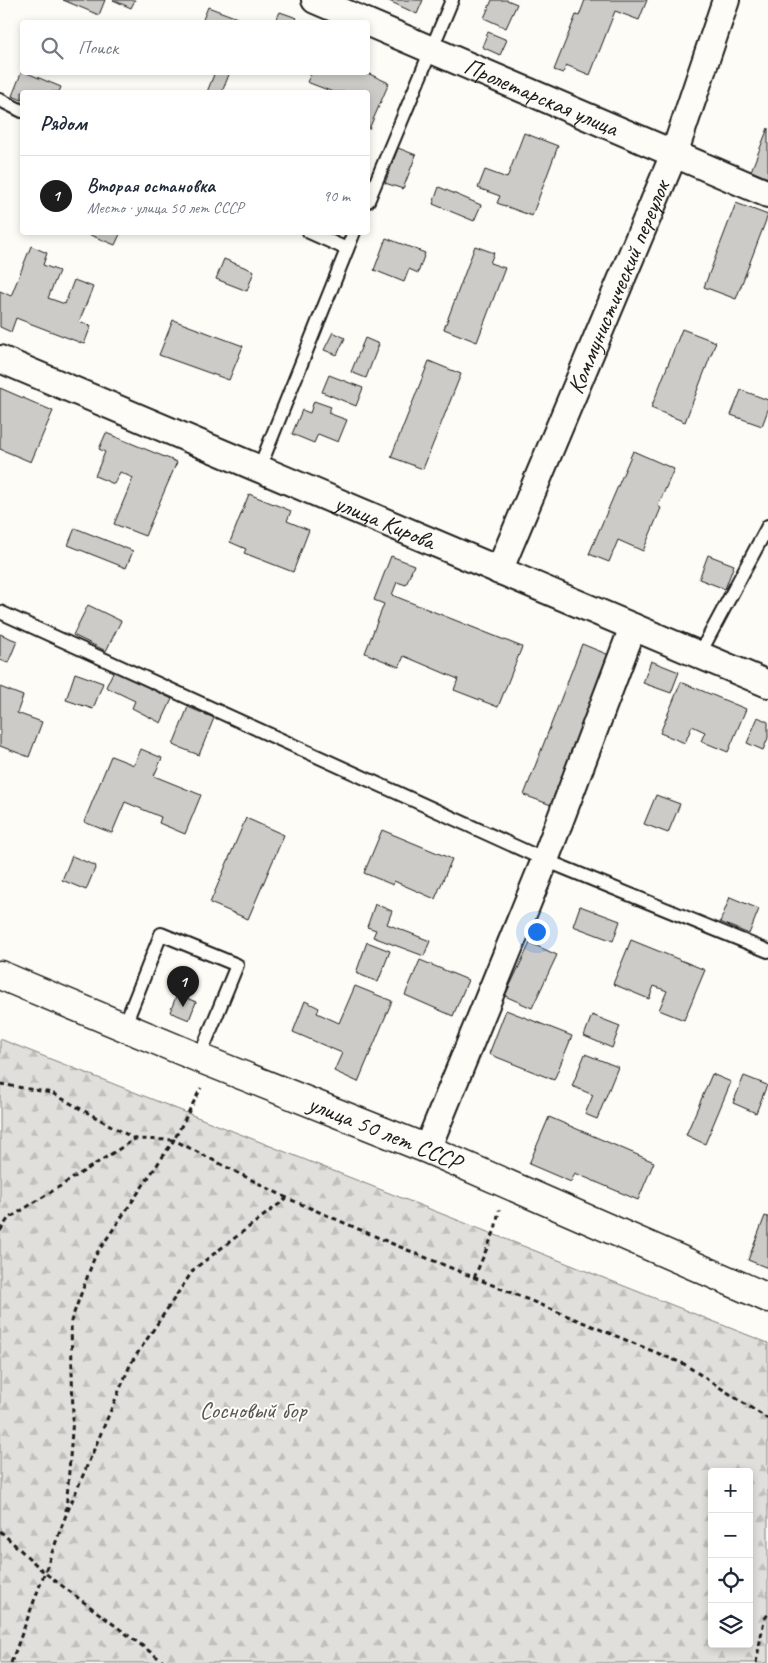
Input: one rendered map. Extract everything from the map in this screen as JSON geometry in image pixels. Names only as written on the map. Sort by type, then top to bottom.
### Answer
[{"type":"street","name":"Пролетарская улица","points":[[315,0],[362,20]]},
{"type":"street","name":"Коммунистический переулок","points":[[499,571],[674,154],[726,0]]},
{"type":"street","name":"Пролетарская улица","points":[[370,24],[768,194]]},
{"type":"street","name":"улица Кирова","points":[[0,360],[768,684]]},
{"type":"street","points":[[427,1149],[545,860],[633,627]]},
{"type":"street","name":"улица 50 лет СССР","points":[[0,974],[206,1061],[427,1149],[768,1298]]},
{"type":"lane","points":[[370,196],[452,0]]},
{"type":"lane","points":[[0,100],[20,110]]},
{"type":"lane","points":[[315,235],[347,249]]},
{"type":"lane","points":[[259,469],[353,235]]},
{"type":"lane","points":[[699,655],[768,526]]},
{"type":"lane","points":[[0,612],[545,860],[768,951]]},
{"type":"lane","points":[[124,1026],[161,934],[237,965],[206,1061]]},
{"type":"path","points":[[66,1515],[73,1418],[71,1321],[95,1256],[174,1140],[206,1061]]},
{"type":"path","points":[[0,1084],[52,1093],[135,1139],[174,1140],[287,1198],[474,1278],[684,1364],[768,1419]]},
{"type":"path","points":[[0,1231],[8,1219],[135,1139]]},
{"type":"path","points":[[474,1278],[495,1230],[504,1182]]},
{"type":"path","points":[[11,1663],[66,1515],[131,1363],[194,1268],[287,1198]]},
{"type":"path","points":[[0,1531],[45,1573],[165,1663]]},
{"type":"path","points":[[756,1663],[764,1620],[768,1614]]},
{"type":"green space","name":"Сосновый бор","points":[[0,1039],[768,1343],[768,1663],[0,1663]]},
{"type":"building","points":[[63,0],[105,0],[99,15]]},
{"type":"building","points":[[113,0],[135,0],[131,8]]},
{"type":"building","points":[[387,0],[423,0],[417,14]]},
{"type":"building","points":[[492,0],[507,0],[517,4],[506,28],[484,18]]},
{"type":"building","points":[[585,0],[647,0],[639,20],[615,11],[590,75],[566,65],[563,73],[554,70],[576,15],[579,16]]},
{"type":"building","points":[[208,7],[243,20],[203,20]]},
{"type":"building","points":[[280,12],[297,18],[296,20],[276,20]]},
{"type":"building","points":[[488,32],[507,40],[500,55],[482,47]]},
{"type":"building","points":[[370,74],[389,83],[370,127],[370,90],[328,90],[307,82],[310,75]]},
{"type":"building","points":[[20,75],[32,75],[61,87],[60,90],[20,90],[20,99],[12,96]]},
{"type":"building","points":[[214,75],[229,75],[223,90],[208,90]]},
{"type":"building","points":[[768,128],[768,178],[751,171]]},
{"type":"building","points":[[524,133],[558,146],[532,216],[497,203],[500,196],[478,188],[485,170],[507,178]]},
{"type":"building","points":[[398,148],[416,155],[403,189],[385,183]]},
{"type":"building","points":[[439,187],[481,205],[474,221],[433,204]]},
{"type":"building","points":[[736,203],[768,215],[736,299],[704,287]]},
{"type":"building","points":[[90,235],[120,235],[115,245]]},
{"type":"building","points":[[386,238],[425,253],[418,273],[409,269],[404,282],[374,270]]},
{"type":"building","points":[[31,246],[47,253],[43,265],[59,271],[48,298],[65,304],[74,280],[93,287],[79,322],[91,326],[84,344],[16,318],[11,332],[0,327],[0,291],[11,296]]},
{"type":"building","points":[[475,246],[494,253],[490,263],[505,268],[477,342],[444,329]]},
{"type":"building","points":[[224,259],[254,271],[247,291],[216,279]]},
{"type":"building","points":[[173,320],[243,346],[229,380],[159,355]]},
{"type":"building","points":[[682,329],[716,342],[685,422],[651,408]]},
{"type":"building","points":[[333,332],[345,338],[337,355],[324,350]]},
{"type":"building","points":[[365,338],[379,344],[366,378],[351,372]]},
{"type":"building","points":[[429,361],[461,374],[423,469],[391,457]]},
{"type":"building","points":[[329,375],[363,388],[356,406],[322,392]]},
{"type":"building","points":[[0,388],[53,411],[31,462],[0,449]]},
{"type":"building","points":[[741,390],[768,400],[768,410],[762,426],[731,415]]},
{"type":"building","points":[[314,401],[331,407],[328,413],[347,420],[338,442],[318,434],[314,443],[292,434],[302,410],[310,413]]},
{"type":"building","points":[[106,433],[177,462],[145,536],[114,524],[133,478],[120,472],[114,484],[95,476],[105,452],[99,449]]},
{"type":"building","points":[[633,451],[674,469],[658,506],[661,508],[643,551],[618,540],[609,562],[589,554]]},
{"type":"building","points":[[249,494],[291,511],[287,521],[309,530],[293,572],[244,553],[246,549],[230,542]]},
{"type":"building","points":[[75,528],[133,551],[126,568],[68,545]]},
{"type":"building","points":[[708,555],[734,565],[725,589],[699,579]]},
{"type":"building","points":[[391,556],[414,565],[406,585],[397,582],[392,595],[522,647],[498,707],[454,690],[458,679],[404,656],[399,667],[365,653],[384,604],[374,600]]},
{"type":"building","points":[[88,605],[121,621],[106,651],[73,635]]},
{"type":"building","points":[[0,634],[17,641],[8,663],[0,660]]},
{"type":"building","points":[[582,644],[609,655],[551,805],[524,795]]},
{"type":"building","points":[[651,661],[679,672],[671,693],[643,683]]},
{"type":"building","points":[[114,670],[172,699],[161,723],[132,708],[135,701],[106,687]]},
{"type":"building","points":[[75,673],[103,683],[93,709],[66,700]]},
{"type":"building","points":[[681,682],[746,709],[728,752],[701,741],[705,732],[692,726],[685,743],[660,733]]},
{"type":"building","points":[[0,687],[23,696],[17,713],[42,722],[29,757],[0,746]]},
{"type":"building","points":[[188,707],[214,718],[199,755],[173,745]]},
{"type":"building","points":[[758,717],[768,722],[768,738],[763,750],[747,743]]},
{"type":"building","points":[[141,749],[162,758],[154,776],[201,795],[185,834],[159,823],[161,817],[125,802],[112,833],[84,822],[111,756],[134,765]]},
{"type":"building","points":[[656,795],[680,804],[668,833],[644,824]]},
{"type":"building","points":[[246,818],[284,835],[248,919],[210,903]]},
{"type":"building","points":[[382,830],[452,859],[435,899],[394,881],[393,885],[364,873]]},
{"type":"building","points":[[72,856],[96,866],[86,890],[62,880]]},
{"type":"building","points":[[730,897],[759,909],[749,934],[720,922]]},
{"type":"building","points":[[375,904],[392,911],[387,924],[430,941],[424,956],[373,937],[376,930],[367,927]]},
{"type":"building","points":[[580,906],[620,921],[613,941],[573,926]]},
{"type":"building","points":[[631,940],[705,970],[684,1020],[659,1010],[667,991],[654,986],[649,999],[613,984]]},
{"type":"building","points":[[367,942],[390,951],[378,982],[356,973]]},
{"type":"building","points":[[530,943],[557,955],[532,1008],[505,996]]},
{"type":"building","points":[[420,960],[468,980],[453,1016],[405,995]]},
{"type":"building","points":[[355,986],[392,1001],[358,1082],[334,1071],[342,1053],[293,1032],[305,1001],[319,1008],[317,1013],[339,1023]]},
{"type":"building","points":[[177,994],[196,1002],[189,1020],[170,1012]]},
{"type":"building","points":[[506,1010],[572,1036],[554,1080],[489,1054]]},
{"type":"building","points":[[592,1015],[620,1026],[612,1048],[584,1036]]},
{"type":"building","points":[[585,1054],[618,1067],[597,1119],[585,1114],[593,1095],[572,1086]]},
{"type":"building","points":[[712,1074],[731,1082],[705,1144],[686,1135]]},
{"type":"building","points":[[744,1076],[767,1085],[756,1113],[733,1103]]},
{"type":"building","points":[[549,1117],[654,1162],[638,1200],[575,1173],[571,1182],[529,1164]]},
{"type":"building","points":[[765,1216],[768,1217],[768,1268],[748,1260]]},
{"type":"place","name":"Вторая остановка","points":[[183,1007]]}]
